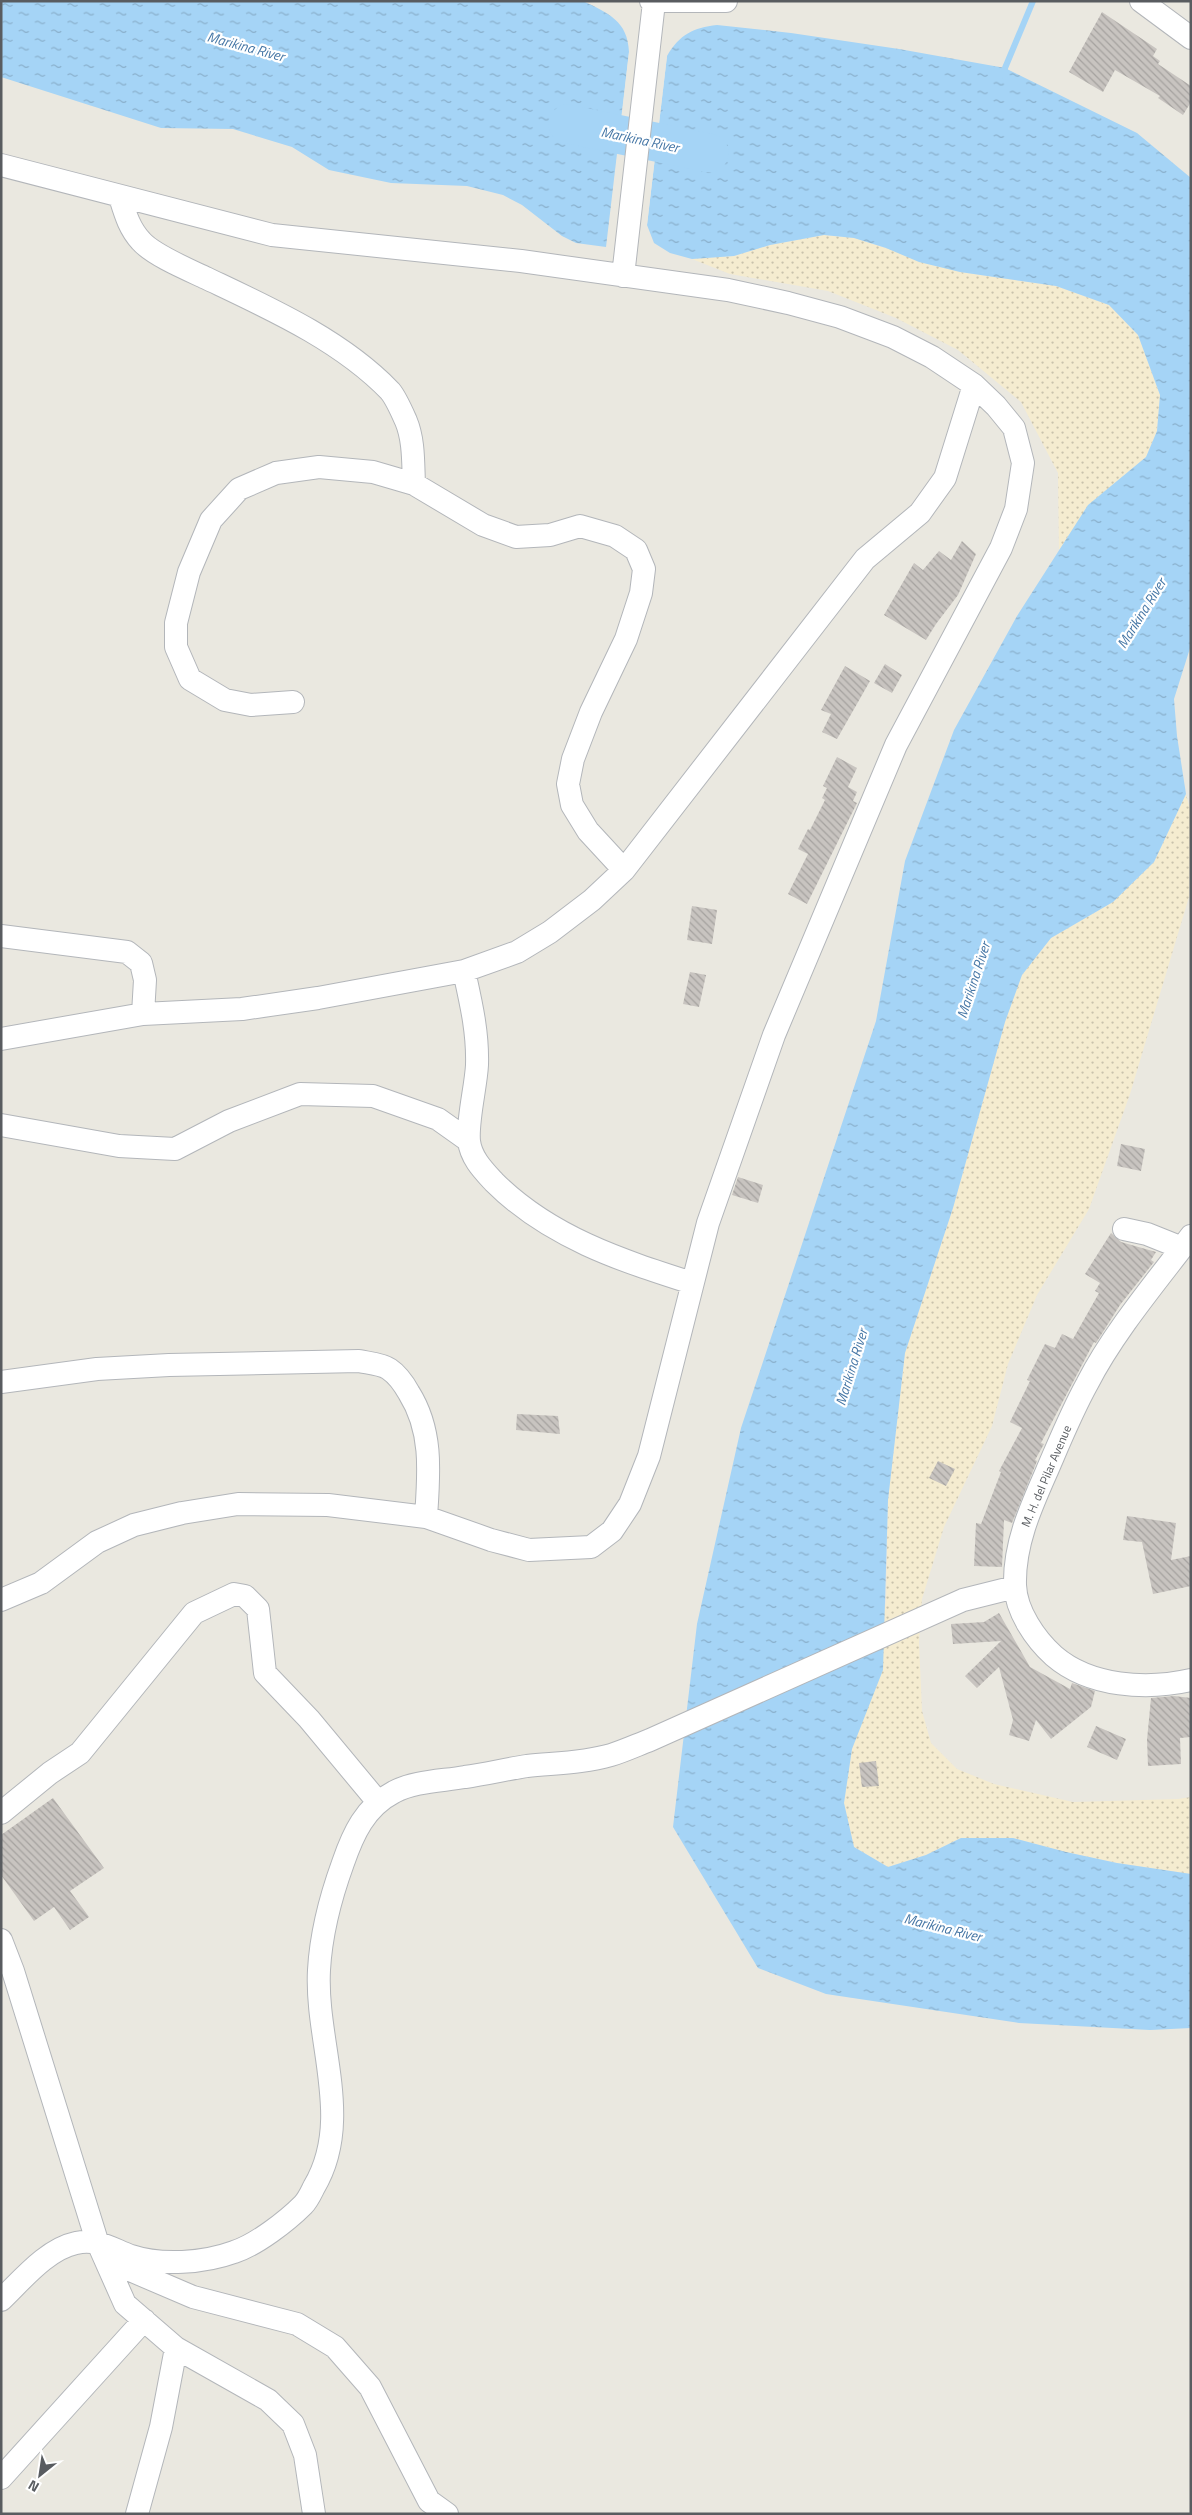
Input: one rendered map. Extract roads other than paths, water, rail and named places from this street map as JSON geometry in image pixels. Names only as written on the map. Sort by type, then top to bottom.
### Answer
[{"type":"street","points":[[623,276],[653,2],[726,1]]},
{"type":"street","points":[[1141,1],[1191,38]]},
{"type":"street","points":[[1,164],[120,197],[272,235],[521,261],[728,290],[840,317],[893,337],[932,357],[974,385],[996,406],[1014,428],[1023,463],[1016,509],[1002,548],[896,745],[774,1035],[708,1223],[649,1456],[630,1504],[612,1531],[591,1547],[529,1550],[491,1540],[426,1517],[328,1505],[238,1504],[182,1513],[134,1526],[97,1542],[41,1583],[1,1600]]},
{"type":"street","points":[[120,197],[129,225],[142,243],[174,262],[322,338],[391,392],[407,422],[413,447],[414,484]]},
{"type":"street","points":[[1,1039],[143,1014],[242,1009],[318,998],[464,971],[517,952],[550,932],[592,900],[624,870],[865,559],[920,513],[945,478],[974,385]]},
{"type":"street","points":[[293,702],[251,705],[225,700],[190,679],[176,647],[176,623],[189,572],[210,520],[239,489],[276,473],[319,467],[373,472],[414,484],[483,525],[516,537],[550,535],[580,526],[615,536],[636,550],[644,569],[641,593],[626,639],[591,712],[573,759],[568,784],[572,805],[588,831],[624,870]]},
{"type":"street","points":[[1,936],[127,952],[141,963],[145,980],[143,1014]]},
{"type":"street","points":[[464,971],[477,1028],[477,1066],[469,1141],[478,1165],[511,1199],[557,1231],[607,1254],[692,1283]]},
{"type":"street","points":[[1,1125],[119,1146],[175,1149],[229,1121],[300,1094],[373,1096],[438,1119],[469,1141]]},
{"type":"street","points":[[1124,1229],[1186,1242]]},
{"type":"street","name":"M. H. del Pilar Avenue","points":[[1186,1242],[1141,1302],[1087,1383],[1059,1441],[1023,1527],[1017,1558],[1015,1587],[1025,1618],[1038,1642],[1062,1662],[1094,1678],[1138,1685],[1175,1684],[1191,1680]]},
{"type":"street","points":[[1,1382],[97,1369],[169,1365],[359,1361],[388,1368],[402,1381],[420,1410],[426,1432],[429,1450],[426,1517]]},
{"type":"street","points":[[1,2300],[58,2250],[76,2243],[160,2263],[211,2257],[235,2252],[267,2234],[304,2203],[323,2172],[331,2137],[333,2100],[321,2016],[319,1970],[328,1913],[350,1841],[362,1820],[378,1802],[397,1790],[422,1784],[528,1766],[576,1762],[611,1755],[650,1740],[945,1608],[983,1594],[1015,1587]]},
{"type":"street","points":[[1,1813],[50,1774],[80,1754],[194,1613],[234,1594],[245,1596],[258,1609],[265,1672],[309,1719],[378,1802]]},
{"type":"street","points":[[1,1940],[13,1971],[101,2250],[125,2304],[176,2348],[268,2400],[293,2424],[305,2455],[314,2514]]},
{"type":"street","points":[[101,2250],[193,2298],[297,2324],[335,2347],[370,2387],[429,2501],[447,2514]]},
{"type":"street","points":[[1,2478],[144,2320]]},
{"type":"street","points":[[137,2514],[161,2427],[176,2348]]},
{"type":"water","points":[[1,1],[583,1],[615,19],[621,25],[628,41],[629,52],[606,247],[576,243],[562,236],[522,205],[503,195],[467,186],[391,183],[329,170],[292,147],[233,129],[161,128],[1,77]]},
{"type":"water","points":[[717,25],[791,33],[899,49],[1005,68],[1137,133],[1191,178],[1191,645],[1174,699],[1177,736],[1186,794],[1154,862],[1113,902],[1051,938],[1022,975],[1005,1022],[953,1208],[905,1353],[888,1500],[883,1670],[852,1749],[844,1803],[854,1847],[888,1867],[926,1855],[961,1838],[1013,1838],[1117,1863],[1191,1874],[1191,2028],[1150,2030],[1019,2023],[826,1994],[758,1968],[673,1827],[697,1624],[741,1428],[876,1021],[905,861],[954,730],[1017,616],[1088,505],[1146,457],[1157,431],[1160,395],[1138,335],[1109,305],[1056,286],[960,272],[919,262],[886,248],[854,238],[824,235],[770,245],[734,256],[692,259],[670,253],[654,243],[647,225],[667,56],[677,42],[688,33]]},
{"type":"waterway","points":[[1005,77],[1005,68],[1033,1]]},
{"type":"waterway","name":"Marikina River","points":[[568,124],[709,153]]}]
